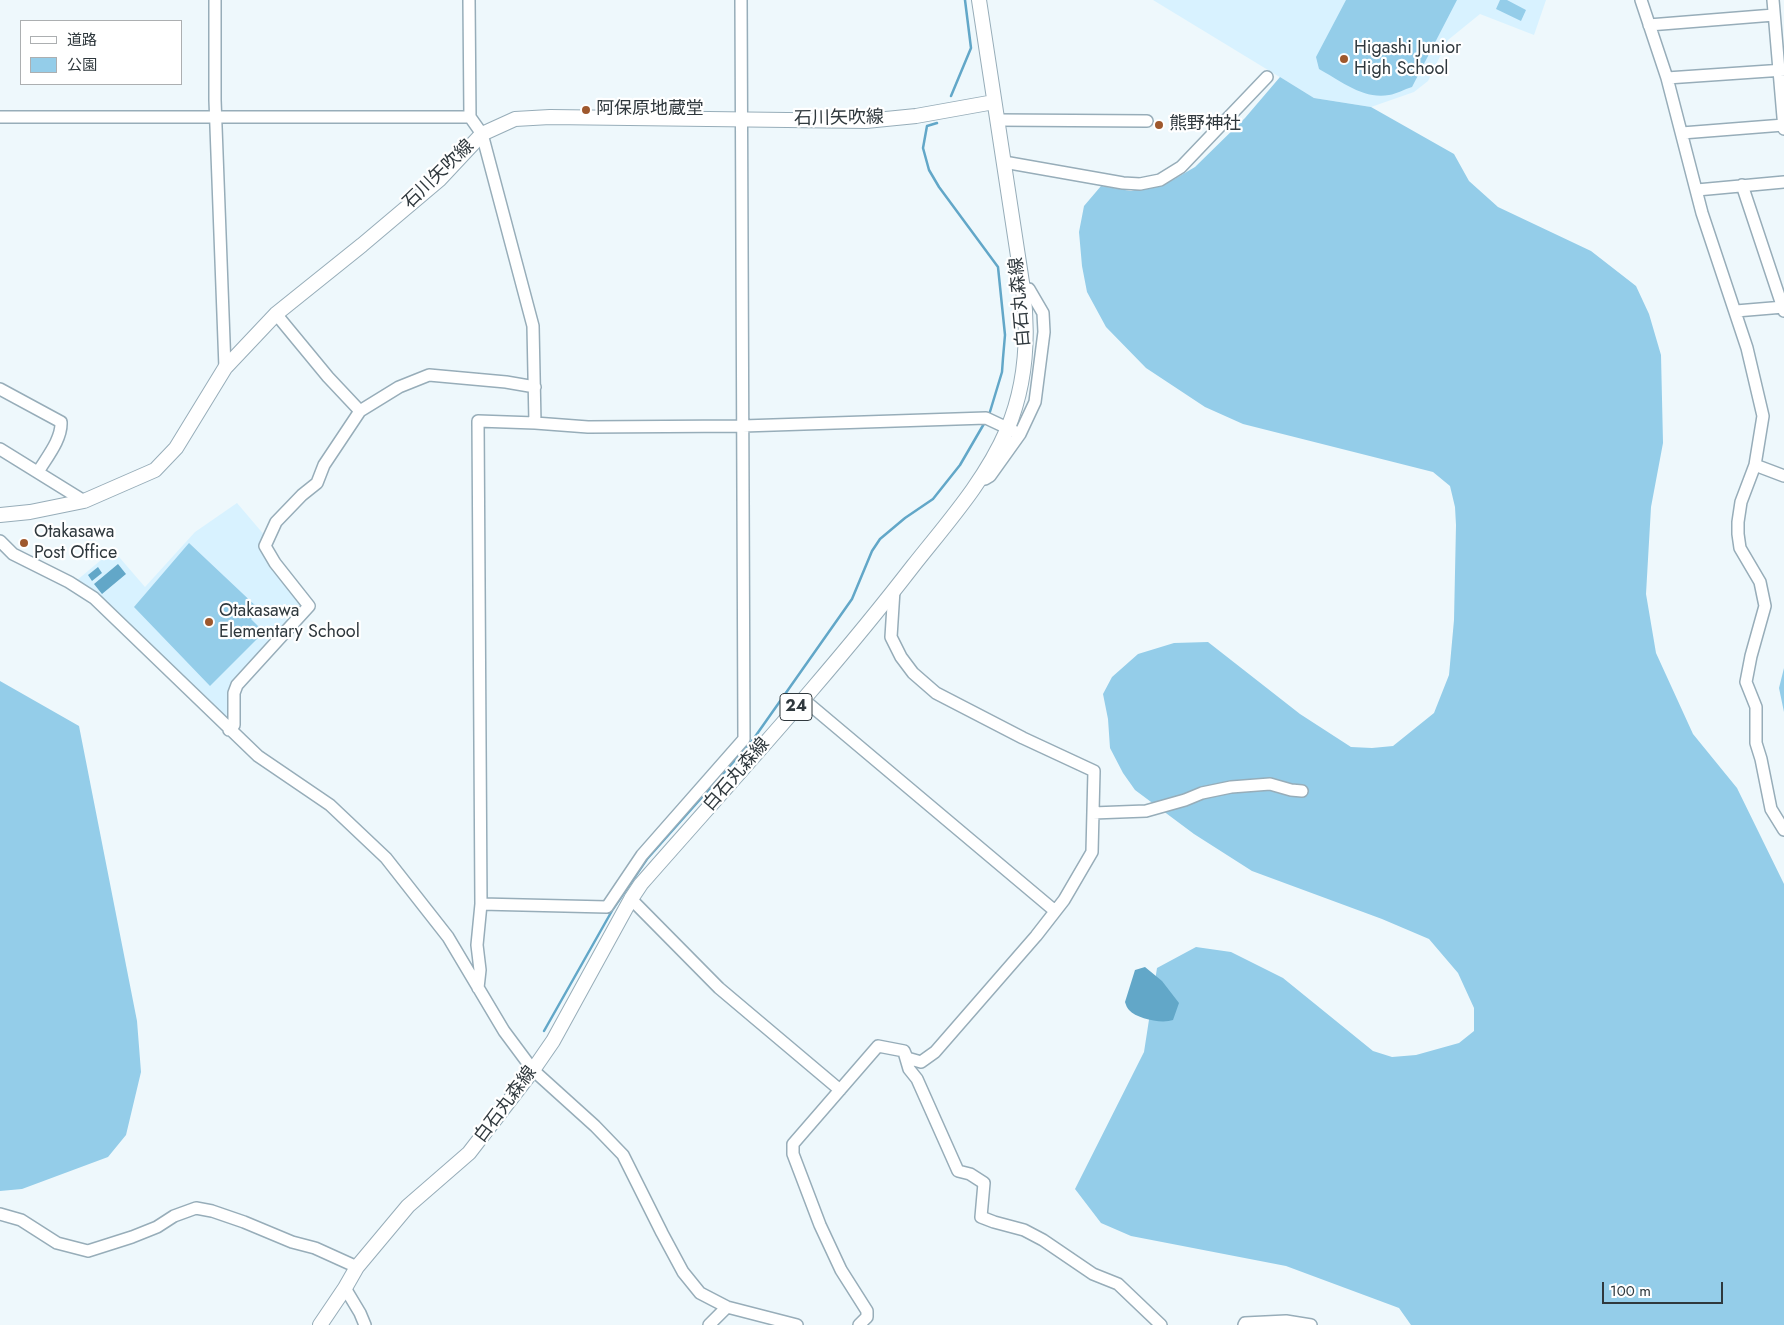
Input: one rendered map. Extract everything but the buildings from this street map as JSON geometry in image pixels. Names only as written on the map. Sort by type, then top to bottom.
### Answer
[{"type":"main road","name":"白石丸森線","points":[[320,1325],[357,1267],[408,1206],[469,1153],[532,1070],[553,1041],[631,898],[641,884],[803,699],[894,590],[1014,431],[1026,352],[1025,309],[979,0]]},
{"type":"main road","name":"石川矢吹線","points":[[0,516],[84,501],[155,470],[176,448],[226,368],[276,314],[439,180],[482,134],[515,119],[550,117],[866,121],[916,116],[994,102]]},
{"type":"street","points":[[215,0],[215,118],[226,368]]},
{"type":"street","points":[[469,0],[470,118],[482,134],[533,326],[535,422]]},
{"type":"street","points":[[481,904],[607,907],[642,855],[744,738],[741,0]]},
{"type":"street","points":[[1641,0],[1667,78],[1714,250],[1747,348],[1762,416],[1754,465],[1741,502],[1738,534],[1740,548],[1760,582],[1765,606],[1746,682],[1756,707],[1756,743],[1771,809],[1784,830]]},
{"type":"street","points":[[1773,0],[1782,70],[1784,129]]},
{"type":"street","points":[[1649,25],[1774,15]]},
{"type":"street","points":[[1667,78],[1782,70]]},
{"type":"street","points":[[1004,162],[1124,183],[1140,184],[1160,180],[1181,167],[1267,77]]},
{"type":"street","points":[[0,117],[470,118]]},
{"type":"street","points":[[997,120],[1147,121]]},
{"type":"street","points":[[1682,133],[1784,126]]},
{"type":"street","points":[[1697,190],[1784,182]]},
{"type":"street","points":[[1736,311],[1784,308],[1742,185]]},
{"type":"street","points":[[276,314],[328,377],[360,411]]},
{"type":"street","points":[[229,730],[234,725],[234,693],[237,685],[309,606],[275,563],[265,546],[276,522],[302,495],[317,484],[324,465],[360,411],[399,387],[429,375],[506,382],[535,387]]},
{"type":"street","points":[[0,389],[61,422],[58,437],[38,472]]},
{"type":"street","points":[[478,988],[480,970],[477,946],[481,904],[478,421],[535,422],[588,427],[742,426],[989,419],[1014,431]]},
{"type":"street","points":[[0,449],[84,501]]},
{"type":"street","points":[[1754,465],[1784,476]]},
{"type":"street","points":[[0,542],[13,554],[69,582],[94,598],[258,756],[330,805],[386,858],[448,937],[504,1031],[532,1070],[595,1126],[623,1155],[683,1272],[700,1293],[727,1307],[763,1321],[797,1325]]},
{"type":"street","points":[[894,590],[891,637],[901,657],[913,673],[936,693],[1023,738],[1094,771],[1092,852],[1064,900],[1036,936],[935,1052],[921,1062],[907,1058],[904,1051]]},
{"type":"street","points":[[803,699],[1055,911]]},
{"type":"street","points":[[1093,813],[1146,811],[1185,800],[1211,790],[1231,787],[1270,784],[1302,791]]},
{"type":"street","points":[[631,898],[719,988],[840,1090]]},
{"type":"street","points":[[859,1325],[866,1317],[867,1311],[837,1261],[820,1225],[792,1150],[793,1144],[878,1046],[904,1051]]},
{"type":"street","points":[[904,1051],[909,1069],[917,1079],[958,1171],[970,1174],[984,1183],[981,1217],[1024,1230],[1043,1240],[1093,1274],[1118,1284],[1161,1325]]},
{"type":"street","points":[[0,1214],[21,1220],[57,1242],[88,1251],[132,1237],[157,1227],[174,1216],[196,1208],[212,1211],[292,1242],[315,1248],[357,1267]]},
{"type":"street","points":[[345,1288],[365,1325]]},
{"type":"street","points":[[708,1325],[727,1307]]},
{"type":"street","points":[[1244,1325],[1245,1323],[1274,1320],[1311,1325]]},
{"type":"shaded area","name":"Higashi Junior High School","points":[[1153,0],[1546,0],[1534,35],[1480,14],[1448,40],[1428,81],[1414,92],[1371,107],[1314,98]]},
{"type":"shaded area","name":"Otakasawa Elementary School","points":[[237,503],[266,537],[305,605],[231,688],[232,720],[228,723],[111,605],[93,590],[76,581],[113,550],[145,587],[195,532]]},
{"type":"shaded area","points":[[118,564],[126,574],[102,594],[94,584]]},
{"type":"shaded area","points":[[98,567],[102,573],[92,581],[88,575]]},
{"type":"shaded area","points":[[1145,967],[1162,981],[1179,1003],[1173,1020],[1150,1020],[1138,1016],[1127,1007],[1125,1002],[1135,970]]},
{"type":"green space","points":[[1346,0],[1457,0],[1412,87],[1380,96],[1361,92],[1319,69],[1316,57]]},
{"type":"green space","points":[[1500,0],[1507,0],[1526,10],[1521,21],[1496,9]]},
{"type":"green space","points":[[1280,77],[1314,98],[1371,107],[1454,154],[1469,181],[1498,207],[1591,251],[1636,286],[1649,314],[1661,355],[1663,443],[1651,507],[1646,594],[1656,653],[1693,734],[1737,788],[1784,884],[1784,1325],[1411,1325],[1399,1308],[1286,1266],[1131,1236],[1101,1223],[1075,1189],[1144,1052],[1157,968],[1196,947],[1231,952],[1283,978],[1373,1051],[1392,1057],[1416,1055],[1459,1043],[1474,1031],[1474,1008],[1458,973],[1429,939],[1382,919],[1252,871],[1194,834],[1135,790],[1123,773],[1110,748],[1108,719],[1103,694],[1112,677],[1138,654],[1174,643],[1208,642],[1300,714],[1351,747],[1393,746],[1434,713],[1449,675],[1454,620],[1456,525],[1455,507],[1450,486],[1433,472],[1243,424],[1205,407],[1146,368],[1106,327],[1087,292],[1082,266],[1079,232],[1084,206],[1101,186],[1131,191],[1171,181],[1195,167],[1245,118]]},
{"type":"green space","points":[[189,543],[259,609],[251,619],[264,632],[210,686],[134,607]]},
{"type":"green space","points":[[1784,668],[1784,712],[1779,688]]},
{"type":"green space","points":[[0,681],[79,726],[137,1021],[141,1072],[126,1135],[108,1157],[22,1189],[0,1191]]},
{"type":"waterway","points":[[951,96],[971,48],[965,0]]},
{"type":"waterway","points":[[937,123],[927,126],[923,148],[929,170],[939,187],[998,267],[1005,335],[1002,372],[989,415]]},
{"type":"waterway","points":[[544,1031],[613,909],[647,859],[752,741],[852,599],[872,551],[880,539],[905,518],[933,499],[960,465],[985,422]]},
{"type":"place","name":"Higashi Junior High School","points":[[1344,59]]},
{"type":"place","name":"阿保原地蔵堂","points":[[586,110]]},
{"type":"place","name":"熊野神社","points":[[1159,125]]},
{"type":"place","name":"Otakasawa Post Office","points":[[24,543]]},
{"type":"place","name":"Otakasawa Elementary School","points":[[209,622]]}]
